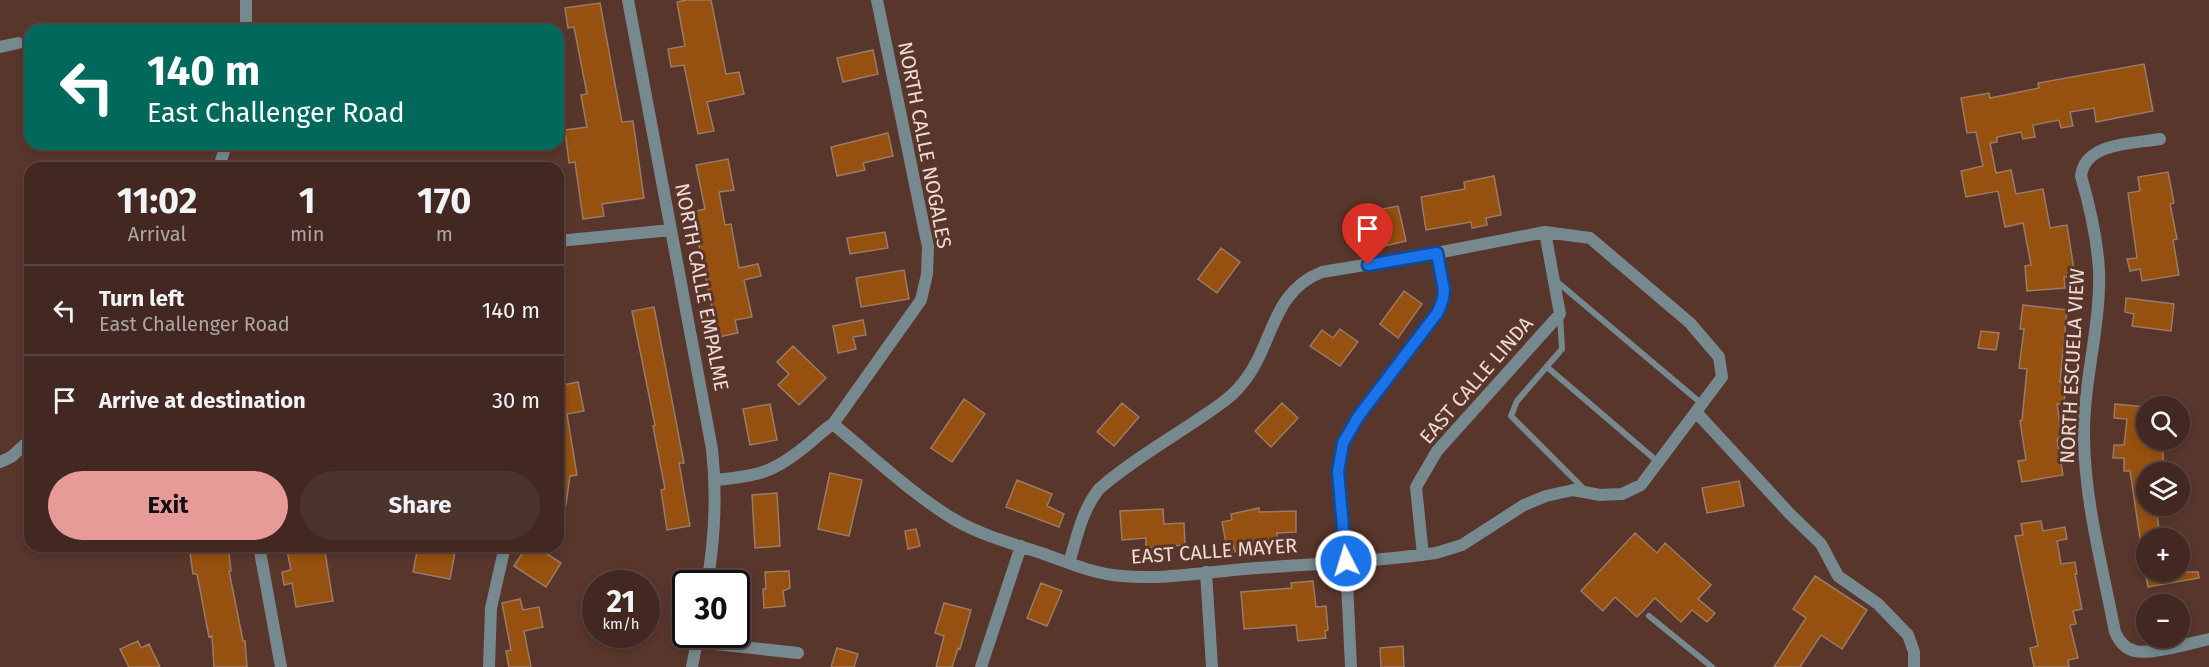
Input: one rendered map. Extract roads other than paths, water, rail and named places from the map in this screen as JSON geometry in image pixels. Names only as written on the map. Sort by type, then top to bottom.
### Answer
[{"type":"street","points":[[246,0],[246,24]]},
{"type":"street","name":"NORTH CALLE EMPALME","points":[[628,0],[712,449],[716,480],[716,520],[709,570]]},
{"type":"street","name":"NORTH CALLE NOGALES","points":[[716,480],[752,476],[772,469],[833,424],[921,300],[928,260],[925,233],[877,0]]},
{"type":"street","points":[[0,47],[18,43]]},
{"type":"street","name":"NORTH ESCUELA VIEW","points":[[2160,139],[2096,151],[2085,163],[2081,176],[2093,223],[2099,271],[2084,435],[2085,469],[2115,632],[2120,641],[2128,648],[2144,652],[2209,639]]},
{"type":"street","points":[[564,240],[671,230]]},
{"type":"street","name":"EAST CALLE MAYER","points":[[833,424],[929,503],[980,533],[1095,572],[1124,577],[1206,572],[1443,552],[1462,545],[1524,505],[1546,496],[1573,490],[1622,494],[1641,485],[1722,377],[1719,357],[1690,323],[1590,238],[1545,232],[1322,272],[1307,278],[1295,288],[1281,307],[1250,374],[1234,393],[1104,484],[1095,494],[1084,513],[1069,563]]},
{"type":"street","name":"EAST CALLE LINDA","points":[[1423,555],[1416,487],[1437,451],[1560,314],[1545,232]]},
{"type":"street","points":[[1351,667],[1346,561],[1338,472],[1343,443],[1358,417],[1440,308],[1444,290],[1437,253]]},
{"type":"street","points":[[1699,408],[1791,514],[1821,544],[1838,576],[1878,604],[1908,635],[1914,652],[1914,667]]},
{"type":"street","points":[[0,462],[11,458],[24,446]]},
{"type":"street","points":[[981,667],[1021,546]]},
{"type":"street","points":[[260,552],[281,667]]},
{"type":"street","points":[[489,667],[491,608],[504,552]]},
{"type":"street","points":[[1206,572],[1212,667]]},
{"type":"street","points":[[750,646],[798,653]]},
{"type":"street","points":[[692,667],[695,648]]},
{"type":"lane","points":[[1554,280],[1699,408]]},
{"type":"lane","points":[[1560,314],[1562,349],[1517,401],[1511,416],[1588,493]]},
{"type":"lane","points":[[1547,367],[1658,462]]},
{"type":"lane","points":[[1649,616],[1712,667]]}]
